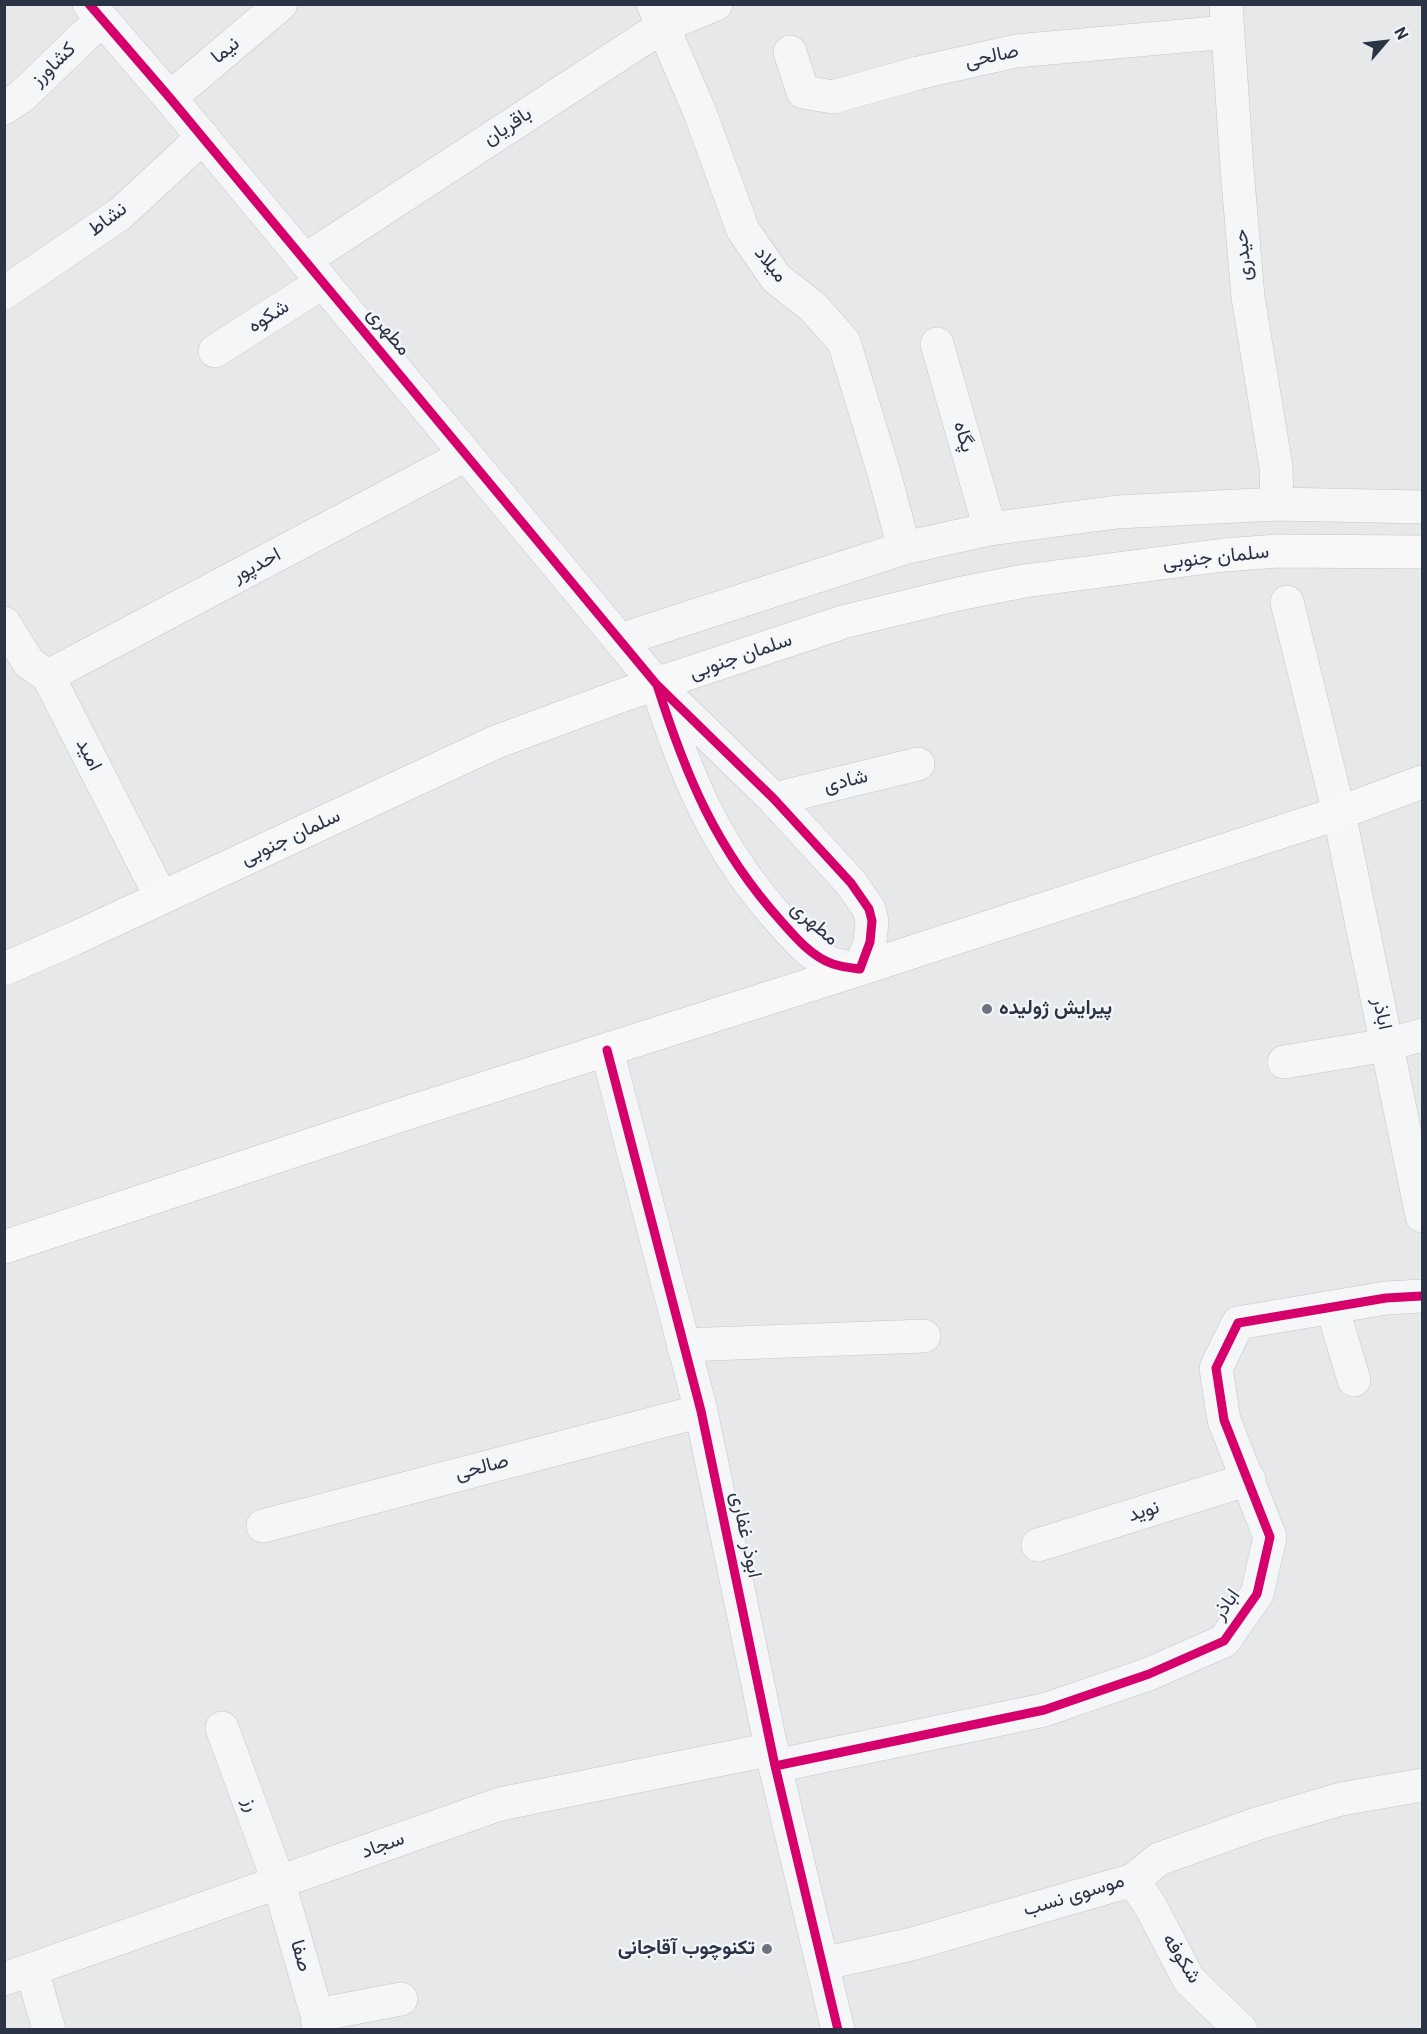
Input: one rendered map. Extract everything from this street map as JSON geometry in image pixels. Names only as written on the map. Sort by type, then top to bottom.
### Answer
[{"type":"main road","name":"سلمان جنوبی","points":[[4,969],[74,939],[496,742],[843,622],[958,594],[1024,581],[1224,555],[1278,551],[1422,552]]},
{"type":"main road","points":[[4,1247],[390,1119],[1339,813],[1422,782]]},
{"type":"street","name":"نیما","points":[[170,98],[281,4]]},
{"type":"street","name":"باقریان","points":[[314,271],[658,15],[716,4]]},
{"type":"street","name":"مطهری","points":[[95,12],[203,137],[657,685],[774,799],[851,883],[869,909],[872,921],[870,942],[860,969],[832,964],[814,953],[799,941],[749,882],[716,832],[691,783],[657,685]]},
{"type":"street","name":"کشاورز","points":[[4,108],[22,96],[95,12]]},
{"type":"street","name":"میلاد","points":[[658,15],[699,110],[743,230],[776,278],[813,307],[843,342],[884,473],[904,548]]},
{"type":"street","name":"صالحی","points":[[790,52],[803,92],[833,97],[1016,51],[1227,18]]},
{"type":"street","name":"حیدری","points":[[1227,18],[1248,297],[1276,467],[1277,504]]},
{"type":"street","name":"نشاط","points":[[4,293],[120,214],[203,137]]},
{"type":"street","name":"شکوه","points":[[215,351],[314,271]]},
{"type":"street","name":"پگاه","points":[[937,344],[990,530]]},
{"type":"street","name":"احدپور","points":[[48,676],[466,455]]},
{"type":"street","points":[[620,640],[904,548],[990,530],[1117,512],[1277,504],[1422,507]]},
{"type":"street","name":"اباذر","points":[[1287,602],[1339,813],[1422,1216]]},
{"type":"street","name":"امید","points":[[4,624],[29,663],[48,676],[161,897]]},
{"type":"street","name":"شادی","points":[[774,799],[918,764]]},
{"type":"street","points":[[1284,1062],[1387,1045],[1422,1035]]},
{"type":"street","name":"ابوذر غفاری","points":[[607,1050],[701,1411],[774,1757],[838,2030]]},
{"type":"street","name":"اباذر","points":[[774,1757],[1044,1710],[1149,1674],[1224,1641],[1257,1593],[1270,1537],[1224,1420],[1216,1368],[1238,1323],[1386,1298],[1422,1296]]},
{"type":"street","points":[[1332,1307],[1354,1380]]},
{"type":"street","points":[[683,1345],[924,1336]]},
{"type":"street","name":"صالحی","points":[[262,1526],[701,1411]]},
{"type":"street","name":"نوید","points":[[1038,1545],[1249,1479]]},
{"type":"street","name":"رز","points":[[222,1728],[279,1883]]},
{"type":"street","name":"سجاد","points":[[18,1975],[500,1804],[774,1757]]},
{"type":"street","name":"موسوی نسب","points":[[822,1964],[912,1944],[1133,1880],[1159,1859],[1256,1824],[1341,1799],[1422,1785]]},
{"type":"street","name":"شکوفه","points":[[1133,1880],[1151,1907],[1189,1980],[1240,2030]]},
{"type":"street","name":"صفا","points":[[279,1883],[318,2022]]},
{"type":"street","points":[[18,1975],[49,2030]]},
{"type":"street","points":[[318,2022],[401,1999]]},
{"type":"cycle path","points":[[89,4],[170,98],[657,685],[774,799],[851,883],[869,909],[872,921],[870,942],[860,969],[833,964],[811,952],[781,921],[738,867],[692,781],[657,685]]},
{"type":"cycle path","points":[[607,1050],[701,1411],[775,1766],[838,2030]]},
{"type":"cycle path","points":[[775,1766],[1044,1710],[1149,1674],[1224,1641],[1257,1594],[1270,1537],[1224,1420],[1216,1368],[1238,1323],[1386,1298],[1422,1296]]},
{"type":"place","name":"پیرایش ژولیده","points":[[987,1009]]},
{"type":"place","name":"تکنوچوب آقاجانی","points":[[767,1949]]}]
